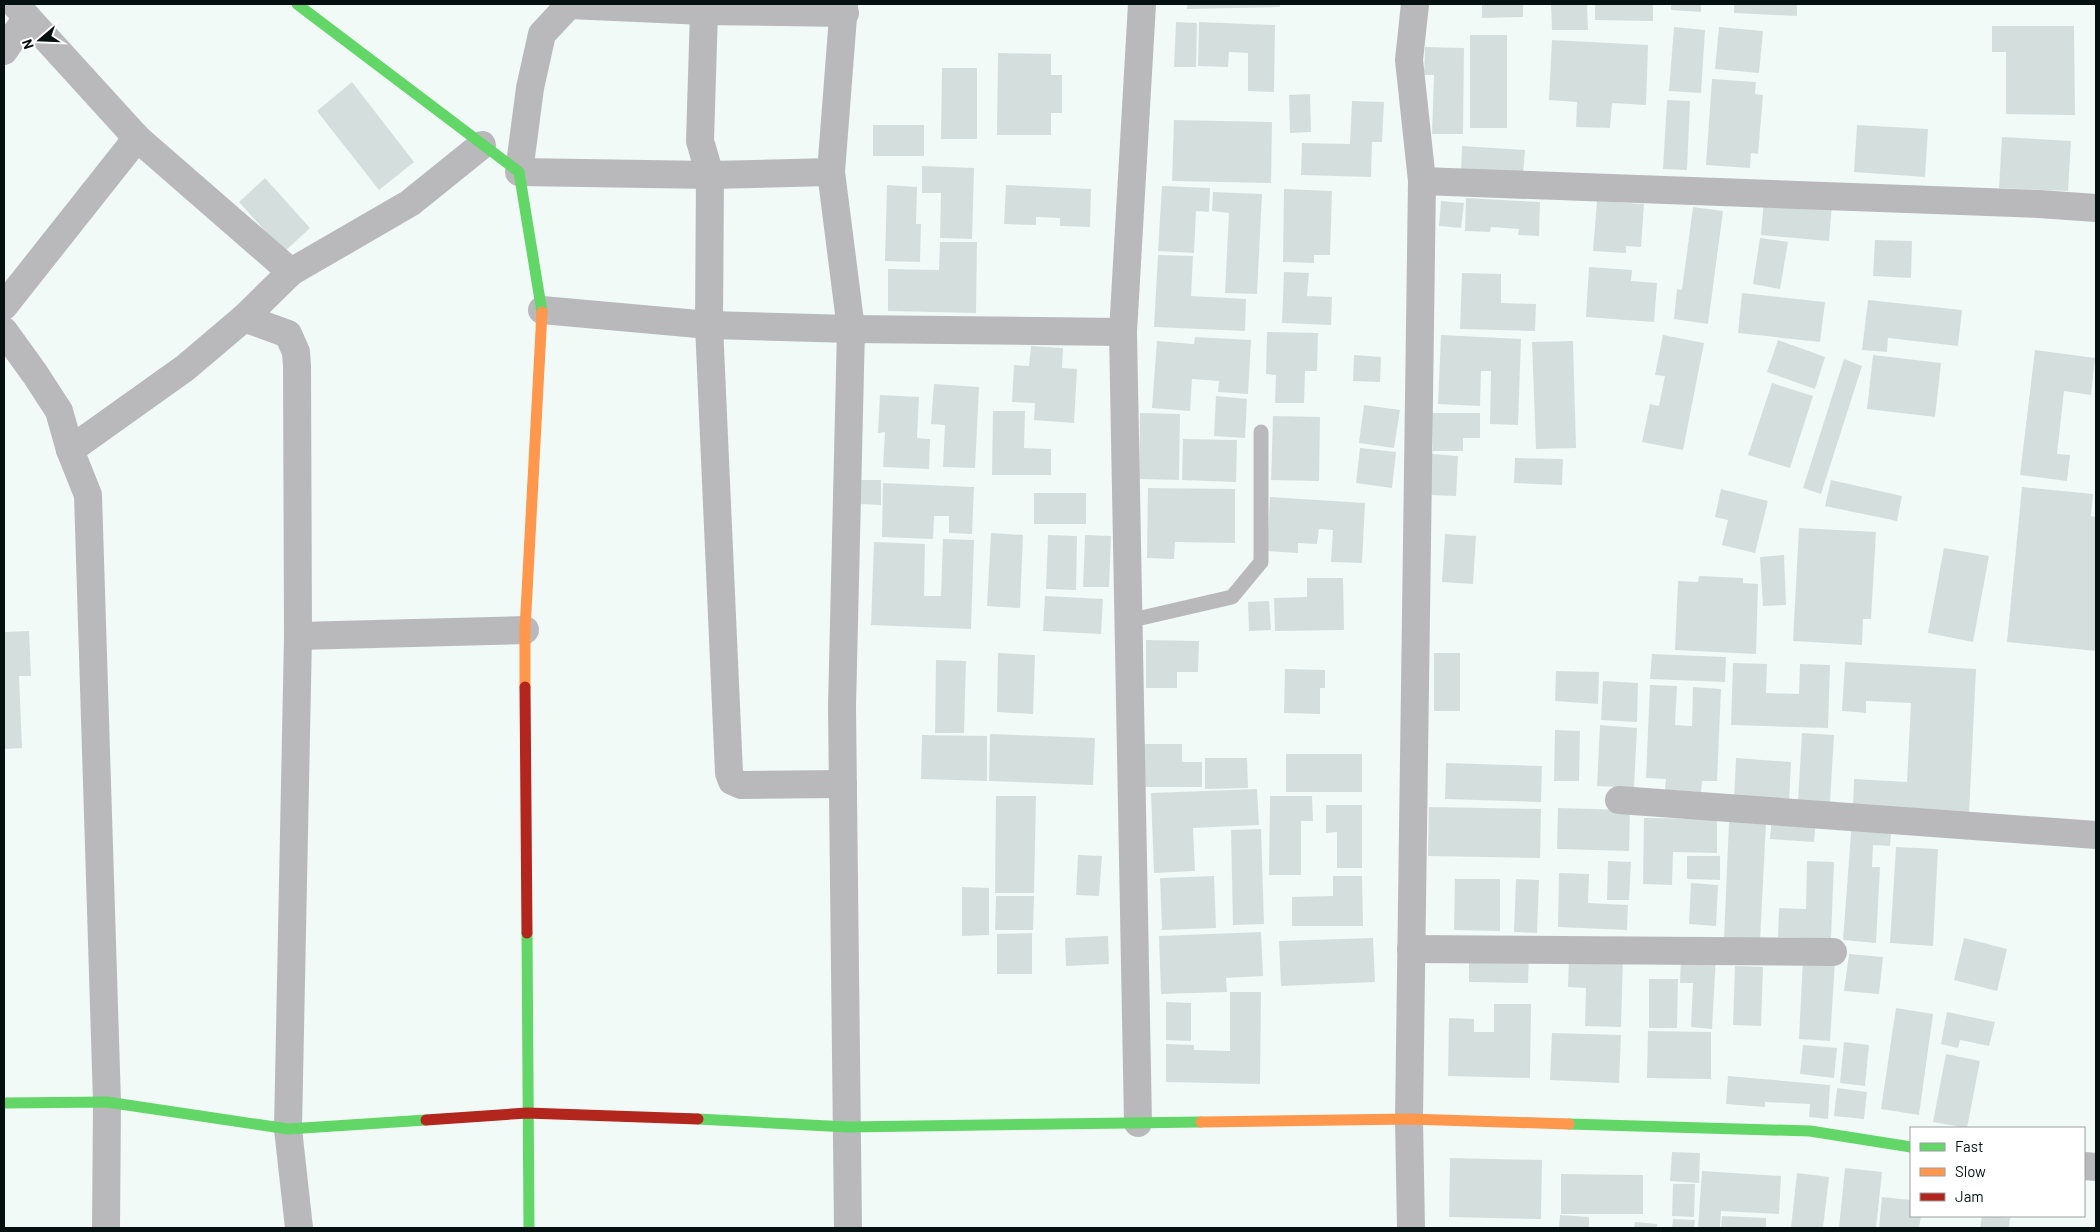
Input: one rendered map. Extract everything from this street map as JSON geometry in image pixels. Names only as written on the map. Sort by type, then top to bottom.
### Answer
[{"type":"street","points":[[297,4],[519,172],[710,175],[831,172]]},
{"type":"street","points":[[529,1228],[525,630],[542,310],[519,172],[530,88],[542,34],[569,4],[704,11],[844,8],[831,172],[851,329],[842,708],[848,1228]]},
{"type":"street","points":[[1138,1123],[1123,332],[1142,4]]},
{"type":"street","points":[[1411,1228],[1409,1119],[1422,181],[1409,60],[1415,4]]},
{"type":"street","points":[[4,52],[21,11],[137,138],[291,272]]},
{"type":"street","points":[[704,11],[700,141],[710,175],[709,325],[729,773],[732,781],[740,785],[843,784]]},
{"type":"street","points":[[4,306],[137,138]]},
{"type":"street","points":[[70,450],[185,368],[244,318],[291,272],[410,203],[482,145]]},
{"type":"street","points":[[1422,181],[2039,204],[2096,208]]},
{"type":"street","points":[[542,310],[709,325],[851,329],[1123,332]]},
{"type":"street","points":[[244,318],[288,334],[296,352],[297,366],[298,636],[288,1129],[299,1228]]},
{"type":"street","points":[[4,331],[59,412],[70,450],[88,496],[106,1102],[106,1228]]},
{"type":"street","points":[[298,636],[525,630]]},
{"type":"street","points":[[1619,800],[2096,835]]},
{"type":"street","points":[[1411,949],[1834,952]]},
{"type":"street","points":[[4,1103],[106,1102],[288,1129],[527,1113],[715,1120],[847,1128],[1409,1119],[1810,1131],[1910,1147]]},
{"type":"lane","points":[[1128,621],[1232,597],[1261,562],[1261,432]]},
{"type":"building","points":[[1187,4],[1280,4],[1280,7],[1187,9]]},
{"type":"building","points":[[1482,4],[1523,4],[1523,17],[1482,18]]},
{"type":"building","points":[[1551,4],[1587,4],[1588,30],[1552,30]]},
{"type":"building","points":[[1595,4],[1653,4],[1653,21],[1595,20]]},
{"type":"building","points":[[1671,4],[1701,4],[1701,12],[1671,10]]},
{"type":"building","points":[[1734,4],[1797,4],[1797,16],[1734,13]]},
{"type":"building","points":[[1176,22],[1197,23],[1196,67],[1174,67]]},
{"type":"building","points":[[1199,22],[1275,25],[1274,92],[1248,91],[1248,53],[1229,52],[1228,67],[1198,66]]},
{"type":"building","points":[[1992,26],[2074,26],[2075,115],[2006,114],[2006,52],[1992,52]]},
{"type":"building","points":[[1674,27],[1705,30],[1701,93],[1669,91]]},
{"type":"building","points":[[1719,27],[1763,31],[1759,73],[1715,69]]},
{"type":"building","points":[[1470,35],[1507,35],[1507,128],[1470,128]]},
{"type":"building","points":[[1552,40],[1648,45],[1646,105],[1612,103],[1610,128],[1576,127],[1577,102],[1549,100]]},
{"type":"building","points":[[1425,47],[1464,48],[1463,134],[1432,134],[1434,75],[1424,75]]},
{"type":"building","points":[[998,53],[1051,54],[1051,75],[1062,75],[1062,113],[1051,113],[1051,135],[997,135]]},
{"type":"building","points":[[942,68],[977,68],[977,139],[941,139]]},
{"type":"building","points":[[1712,79],[1756,82],[1755,94],[1763,95],[1758,154],[1751,153],[1750,168],[1706,165]]},
{"type":"building","points":[[352,82],[414,162],[379,190],[317,111]]},
{"type":"building","points":[[1310,94],[1311,132],[1290,133],[1289,95]]},
{"type":"building","points":[[1667,100],[1690,101],[1687,170],[1663,169]]},
{"type":"building","points":[[1352,101],[1384,102],[1382,142],[1372,142],[1371,177],[1301,175],[1302,143],[1350,144]]},
{"type":"building","points":[[1174,120],[1272,122],[1271,183],[1172,181]]},
{"type":"building","points":[[873,125],[924,125],[924,156],[873,156]]},
{"type":"building","points":[[1857,125],[1928,129],[1925,177],[1854,172]]},
{"type":"building","points":[[2002,137],[2071,141],[2068,191],[1999,188]]},
{"type":"building","points":[[1462,146],[1525,150],[1523,175],[1461,171]]},
{"type":"building","points":[[922,166],[974,168],[972,239],[940,238],[941,193],[922,193]]},
{"type":"building","points":[[265,178],[310,228],[284,252],[239,202]]},
{"type":"building","points":[[887,185],[917,187],[916,224],[921,224],[920,262],[885,261]]},
{"type":"building","points":[[1006,185],[1091,189],[1090,227],[1060,226],[1060,218],[1036,217],[1036,225],[1004,224]]},
{"type":"building","points":[[1162,186],[1210,188],[1209,212],[1196,211],[1194,253],[1158,251]]},
{"type":"building","points":[[1284,189],[1332,191],[1330,255],[1314,255],[1314,263],[1283,262]]},
{"type":"building","points":[[1213,192],[1262,194],[1257,294],[1225,293],[1229,213],[1212,211]]},
{"type":"building","points":[[1466,198],[1540,202],[1539,236],[1518,235],[1519,229],[1491,227],[1490,232],[1465,231]]},
{"type":"building","points":[[1764,198],[1832,204],[1829,241],[1761,235]]},
{"type":"building","points":[[1441,201],[1464,203],[1461,228],[1439,226]]},
{"type":"building","points":[[1597,201],[1644,204],[1641,247],[1626,246],[1626,253],[1593,251]]},
{"type":"building","points":[[1693,207],[1723,211],[1708,324],[1674,319],[1677,289],[1682,290]]},
{"type":"building","points":[[1760,238],[1788,242],[1780,289],[1753,284]]},
{"type":"building","points":[[1875,240],[1912,241],[1911,278],[1873,276]]},
{"type":"building","points":[[940,242],[977,242],[976,313],[888,311],[888,269],[939,270]]},
{"type":"building","points":[[1158,255],[1193,256],[1191,296],[1246,299],[1245,331],[1154,327]]},
{"type":"building","points":[[1589,267],[1632,270],[1631,281],[1657,283],[1654,322],[1586,317]]},
{"type":"building","points":[[1284,272],[1309,273],[1307,296],[1332,297],[1331,325],[1282,323]]},
{"type":"building","points":[[1462,273],[1501,274],[1501,303],[1536,304],[1535,331],[1460,329]]},
{"type":"building","points":[[1742,293],[1825,302],[1820,342],[1738,333]]},
{"type":"building","points":[[1868,300],[1962,310],[1958,346],[1888,338],[1887,352],[1862,350]]},
{"type":"building","points":[[1267,332],[1318,333],[1317,371],[1305,371],[1304,403],[1275,403],[1276,375],[1266,374]]},
{"type":"building","points":[[1441,335],[1521,339],[1518,425],[1490,424],[1491,371],[1481,371],[1480,406],[1438,404]]},
{"type":"building","points":[[1663,335],[1704,343],[1683,450],[1642,442],[1650,404],[1659,406],[1665,376],[1655,375]]},
{"type":"building","points":[[1195,337],[1251,340],[1248,394],[1218,392],[1219,381],[1192,379],[1190,411],[1152,408],[1157,341],[1194,344]]},
{"type":"building","points":[[1778,340],[1825,357],[1815,389],[1767,372]]},
{"type":"building","points":[[1573,341],[1576,448],[1536,449],[1532,342]]},
{"type":"building","points":[[1031,346],[1063,348],[1062,368],[1077,369],[1074,423],[1034,420],[1035,403],[1012,402],[1014,365],[1029,366]]},
{"type":"building","points":[[2035,350],[2095,358],[2091,395],[2064,391],[2057,454],[2070,455],[2067,481],[2020,475]]},
{"type":"building","points":[[1354,355],[1381,357],[1380,382],[1353,381]]},
{"type":"building","points":[[1873,355],[1941,363],[1935,417],[1867,409]]},
{"type":"building","points":[[1844,359],[1862,366],[1821,494],[1803,488]]},
{"type":"building","points":[[1772,383],[1813,396],[1790,468],[1748,455]]},
{"type":"building","points":[[934,384],[979,387],[975,468],[943,467],[945,425],[931,424]]},
{"type":"building","points":[[880,395],[919,397],[917,438],[930,439],[929,469],[883,467],[885,432],[878,433]]},
{"type":"building","points":[[1216,396],[1247,399],[1245,438],[1214,436]]},
{"type":"building","points":[[1364,405],[1400,410],[1394,448],[1359,443]]},
{"type":"building","points":[[993,411],[1025,411],[1024,448],[1051,449],[1051,475],[992,475]]},
{"type":"building","points":[[1140,413],[1180,414],[1179,480],[1139,479]]},
{"type":"building","points":[[1432,413],[1480,413],[1480,438],[1463,438],[1463,451],[1433,451]]},
{"type":"building","points":[[1273,416],[1320,417],[1319,481],[1271,480]]},
{"type":"building","points":[[1183,439],[1237,440],[1236,482],[1182,480]]},
{"type":"building","points":[[1360,448],[1396,452],[1392,488],[1356,483]]},
{"type":"building","points":[[1432,454],[1458,456],[1456,496],[1430,495]]},
{"type":"building","points":[[1515,458],[1563,459],[1562,485],[1514,483]]},
{"type":"building","points":[[859,480],[881,480],[881,505],[859,504]]},
{"type":"building","points":[[1831,480],[1902,496],[1897,521],[1825,506]]},
{"type":"building","points":[[883,483],[974,487],[972,534],[949,533],[949,516],[934,516],[933,539],[882,537]]},
{"type":"building","points":[[2022,487],[2093,494],[2091,516],[2096,517],[2096,651],[2007,642]]},
{"type":"building","points":[[1148,488],[1235,489],[1235,543],[1175,542],[1174,559],[1147,558]]},
{"type":"building","points":[[1721,489],[1768,501],[1755,553],[1722,545],[1728,520],[1715,517]]},
{"type":"building","points":[[1034,493],[1086,493],[1086,524],[1034,524]]},
{"type":"building","points":[[1270,497],[1365,503],[1362,563],[1331,562],[1333,530],[1319,529],[1317,544],[1298,543],[1298,553],[1267,551]]},
{"type":"building","points":[[1799,528],[1876,532],[1871,619],[1863,619],[1862,645],[1793,641]]},
{"type":"building","points":[[991,533],[1023,535],[1020,608],[987,606]]},
{"type":"building","points":[[1445,534],[1476,536],[1473,584],[1442,582]]},
{"type":"building","points":[[1048,535],[1077,536],[1076,590],[1046,589]]},
{"type":"building","points":[[1085,535],[1111,536],[1109,587],[1083,587]]},
{"type":"building","points":[[943,539],[974,540],[971,629],[871,625],[874,542],[925,544],[924,596],[941,596]]},
{"type":"building","points":[[1944,548],[1989,556],[1973,642],[1928,633]]},
{"type":"building","points":[[1784,555],[1786,605],[1763,606],[1760,557]]},
{"type":"building","points":[[1699,576],[1743,578],[1743,583],[1758,584],[1756,654],[1675,650],[1678,581],[1698,582]]},
{"type":"building","points":[[1307,578],[1343,578],[1344,630],[1275,631],[1274,598],[1307,597]]},
{"type":"building","points":[[1045,596],[1103,599],[1101,634],[1043,631]]},
{"type":"building","points":[[1269,601],[1271,630],[1249,631],[1248,602]]},
{"type":"building","points":[[29,631],[31,676],[19,676],[22,748],[4,749],[4,632]]},
{"type":"building","points":[[1146,640],[1199,641],[1198,672],[1177,672],[1177,688],[1146,688]]},
{"type":"building","points":[[998,653],[1035,655],[1033,714],[997,712]]},
{"type":"building","points":[[1434,653],[1460,653],[1460,711],[1434,711]]},
{"type":"building","points":[[1652,654],[1726,657],[1725,682],[1650,679]]},
{"type":"building","points":[[936,660],[966,661],[964,733],[935,733]]},
{"type":"building","points":[[1845,662],[1976,669],[1969,815],[1853,808],[1854,779],[1907,782],[1911,703],[1866,701],[1866,713],[1842,711]]},
{"type":"building","points":[[1733,663],[1767,664],[1766,693],[1799,694],[1800,664],[1830,665],[1828,728],[1731,725]]},
{"type":"building","points":[[1285,669],[1325,670],[1325,688],[1320,688],[1320,714],[1284,713]]},
{"type":"building","points":[[1556,671],[1599,672],[1598,704],[1555,701]]},
{"type":"building","points":[[1603,681],[1638,683],[1637,722],[1601,720]]},
{"type":"building","points":[[1650,685],[1677,686],[1675,725],[1692,726],[1693,687],[1721,689],[1717,781],[1702,781],[1701,792],[1665,790],[1666,779],[1646,778]]},
{"type":"building","points":[[1600,725],[1637,728],[1634,788],[1597,786]]},
{"type":"building","points":[[1555,730],[1580,731],[1579,781],[1554,781]]},
{"type":"building","points":[[1802,733],[1834,735],[1830,803],[1798,801]]},
{"type":"building","points":[[990,734],[1095,738],[1093,785],[989,781]]},
{"type":"building","points":[[922,735],[987,736],[987,781],[921,779]]},
{"type":"building","points":[[1141,744],[1182,744],[1182,762],[1202,762],[1202,787],[1141,787]]},
{"type":"building","points":[[1286,754],[1362,754],[1362,792],[1286,792]]},
{"type":"building","points":[[1205,758],[1247,758],[1248,788],[1205,789]]},
{"type":"building","points":[[1736,758],[1791,762],[1789,803],[1734,800]]},
{"type":"building","points":[[1446,763],[1542,766],[1541,802],[1445,799]]},
{"type":"building","points":[[1257,789],[1259,825],[1193,828],[1195,871],[1154,873],[1151,793]]},
{"type":"building","points":[[996,796],[1036,796],[1034,893],[995,893]]},
{"type":"building","points":[[1270,796],[1312,796],[1313,821],[1301,821],[1301,875],[1269,875]]},
{"type":"building","points":[[1326,805],[1362,805],[1362,868],[1337,868],[1337,832],[1326,833]]},
{"type":"building","points":[[1429,807],[1541,809],[1540,858],[1428,856]]},
{"type":"building","points":[[1558,808],[1630,810],[1629,851],[1557,849]]},
{"type":"building","points":[[1772,815],[1816,819],[1814,842],[1770,839]]},
{"type":"building","points":[[1644,818],[1717,819],[1717,853],[1673,852],[1672,885],[1643,884]]},
{"type":"building","points":[[1852,820],[1892,823],[1890,846],[1873,845],[1872,867],[1880,867],[1876,943],[1843,940]]},
{"type":"building","points":[[1729,821],[1766,823],[1760,941],[1724,939]]},
{"type":"building","points":[[1261,829],[1264,924],[1233,925],[1231,830]]},
{"type":"building","points":[[1896,847],[1938,849],[1933,946],[1890,943]]},
{"type":"building","points":[[1078,855],[1102,856],[1099,896],[1076,895]]},
{"type":"building","points":[[1687,856],[1720,856],[1720,880],[1687,879]]},
{"type":"building","points":[[1608,861],[1631,862],[1629,900],[1607,900]]},
{"type":"building","points":[[1807,861],[1834,862],[1831,939],[1778,937],[1779,908],[1806,909]]},
{"type":"building","points":[[1559,873],[1589,874],[1588,903],[1628,905],[1627,930],[1558,927]]},
{"type":"building","points":[[1214,876],[1216,928],[1162,930],[1160,878]]},
{"type":"building","points":[[1333,876],[1362,876],[1363,926],[1292,926],[1292,897],[1333,896]]},
{"type":"building","points":[[1455,879],[1500,879],[1500,931],[1454,930]]},
{"type":"building","points":[[1516,879],[1539,880],[1537,933],[1514,932]]},
{"type":"building","points":[[1691,883],[1718,885],[1716,926],[1689,924]]},
{"type":"building","points":[[962,887],[989,888],[989,935],[962,936]]},
{"type":"building","points":[[996,896],[1034,896],[1033,930],[995,930]]},
{"type":"building","points":[[1261,932],[1263,976],[1226,978],[1227,992],[1161,994],[1159,936]]},
{"type":"building","points":[[1032,933],[1032,974],[997,974],[997,934]]},
{"type":"building","points":[[1108,936],[1109,964],[1066,966],[1065,938]]},
{"type":"building","points":[[1373,938],[1375,982],[1281,986],[1279,941]]},
{"type":"building","points":[[1964,938],[2007,949],[1997,991],[1954,980]]},
{"type":"building","points":[[1469,953],[1529,954],[1528,983],[1469,982]]},
{"type":"building","points":[[1681,953],[1716,955],[1712,1029],[1691,1027],[1693,983],[1680,983]]},
{"type":"building","points":[[1849,954],[1883,957],[1879,994],[1844,991]]},
{"type":"building","points":[[1569,956],[1623,957],[1621,1027],[1585,1026],[1586,988],[1568,987]]},
{"type":"building","points":[[1803,959],[1835,961],[1830,1041],[1799,1039]]},
{"type":"building","points":[[1735,966],[1763,967],[1761,1026],[1733,1025]]},
{"type":"building","points":[[1649,979],[1678,979],[1677,1028],[1649,1028]]},
{"type":"building","points":[[1230,992],[1261,992],[1260,1084],[1166,1082],[1166,1044],[1194,1045],[1194,1050],[1230,1051]]},
{"type":"building","points":[[1166,1002],[1191,1003],[1191,1041],[1166,1040]]},
{"type":"building","points":[[1494,1004],[1531,1004],[1530,1078],[1448,1076],[1449,1018],[1474,1019],[1474,1032],[1494,1032]]},
{"type":"building","points":[[1896,1008],[1933,1014],[1919,1115],[1881,1109]]},
{"type":"building","points":[[1947,1012],[1995,1022],[1989,1046],[1960,1040],[1958,1048],[1941,1044]]},
{"type":"building","points":[[1648,1031],[1711,1032],[1711,1079],[1647,1078]]},
{"type":"building","points":[[1552,1033],[1621,1035],[1619,1083],[1550,1080]]},
{"type":"building","points":[[1844,1042],[1869,1045],[1865,1086],[1840,1083]]},
{"type":"building","points":[[1803,1045],[1837,1048],[1834,1078],[1800,1074]]},
{"type":"building","points":[[1946,1054],[1980,1061],[1967,1127],[1933,1122]]},
{"type":"building","points":[[1728,1076],[1830,1085],[1828,1119],[1809,1117],[1810,1104],[1765,1102],[1765,1107],[1726,1104]]},
{"type":"building","points":[[1837,1088],[1867,1092],[1864,1119],[1834,1116]]},
{"type":"building","points":[[1672,1152],[1700,1153],[1699,1183],[1670,1181]]},
{"type":"building","points":[[1450,1158],[1542,1160],[1541,1219],[1449,1217]]},
{"type":"building","points":[[1845,1168],[1882,1172],[1876,1228],[1839,1228]]},
{"type":"building","points":[[1702,1171],[1781,1176],[1779,1214],[1721,1211],[1720,1228],[1698,1228]]},
{"type":"building","points":[[1797,1173],[1829,1177],[1823,1228],[1791,1228]]},
{"type":"building","points":[[1561,1174],[1643,1175],[1643,1214],[1561,1214]]},
{"type":"building","points":[[1673,1184],[1695,1184],[1694,1217],[1672,1216]]},
{"type":"building","points":[[1882,1197],[1910,1200],[1910,1217],[1921,1217],[1919,1228],[1879,1228]]},
{"type":"building","points":[[1560,1215],[1589,1217],[1589,1228],[1559,1228]]},
{"type":"building","points":[[1722,1216],[1766,1218],[1766,1228],[1721,1228]]},
{"type":"building","points":[[1982,1217],[2010,1218],[2009,1228],[1980,1228]]},
{"type":"building","points":[[1673,1219],[1695,1220],[1694,1228],[1672,1228]]},
{"type":"building","points":[[1635,1222],[1657,1224],[1657,1228],[1634,1228]]},
{"type":"traffic: fast","points":[[297,4],[519,172],[542,312]]},
{"type":"traffic: fast","points":[[527,933],[529,1228]]},
{"type":"traffic: fast","points":[[4,1103],[107,1102],[288,1129],[426,1120]]},
{"type":"traffic: fast","points":[[698,1119],[847,1127],[1201,1122]]},
{"type":"traffic: fast","points":[[1569,1124],[1810,1131],[1910,1147]]},
{"type":"traffic: slow","points":[[525,687],[525,630],[542,312]]},
{"type":"traffic: slow","points":[[1201,1122],[1409,1119],[1569,1124]]},
{"type":"traffic: jam","points":[[525,687],[527,933]]},
{"type":"traffic: jam","points":[[426,1120],[527,1113],[698,1119]]}]
